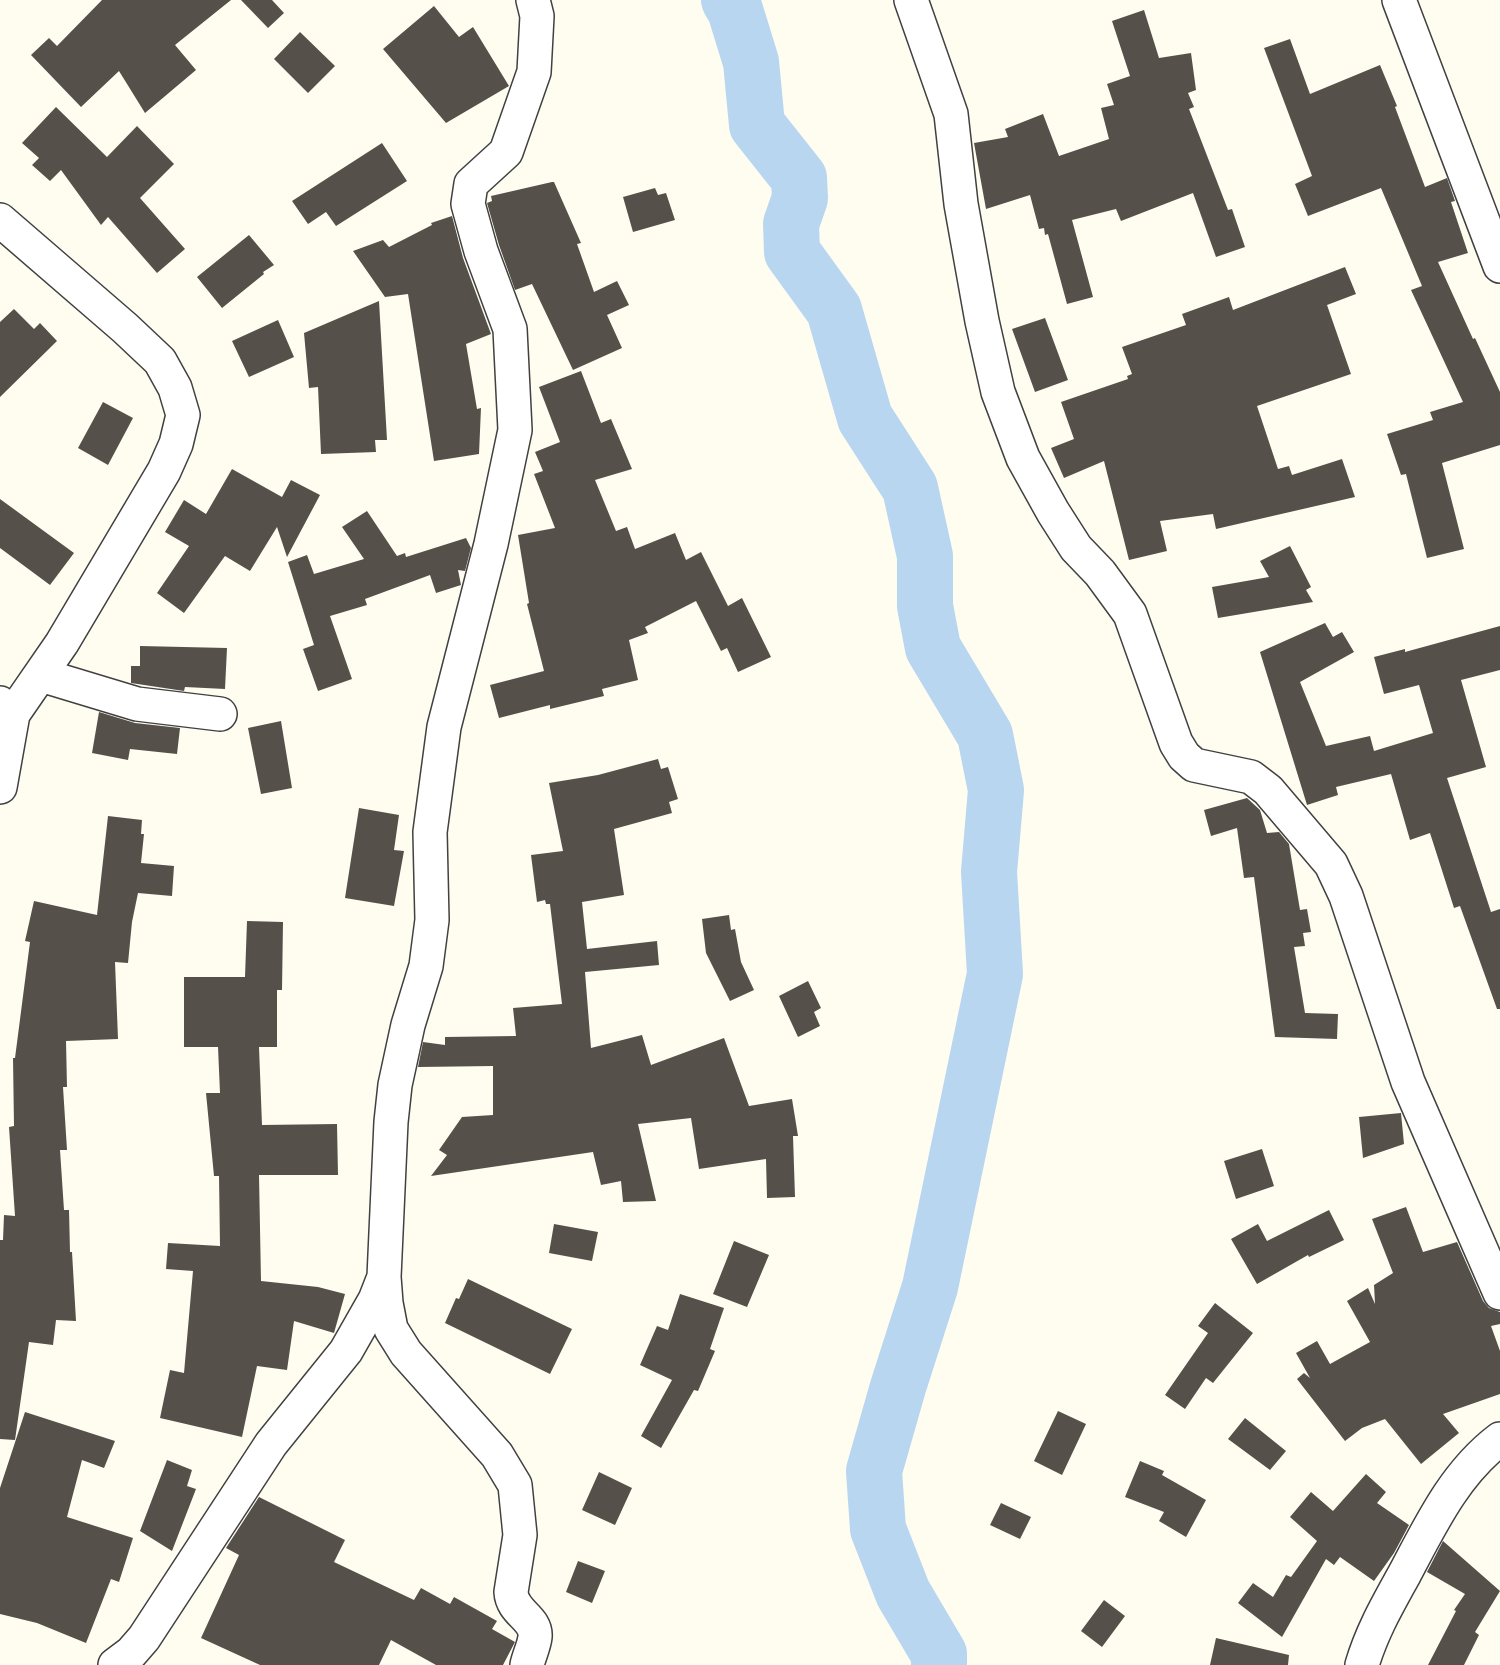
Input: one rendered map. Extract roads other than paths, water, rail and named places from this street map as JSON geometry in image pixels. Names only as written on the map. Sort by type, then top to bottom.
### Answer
[{"type":"street","points":[[527,1665],[535,1638],[535,1629],[512,1601],[511,1592],[520,1535],[515,1485],[497,1455],[406,1353],[391,1329],[384,1277],[391,1122],[395,1085],[408,1025],[426,966],[432,920],[430,832],[444,727],[491,544],[514,430],[510,329],[481,251],[468,204],[471,184],[506,152],[534,72],[537,16],[533,0]]},
{"type":"street","points":[[911,0],[951,114],[961,204],[982,321],[998,392],[1023,458],[1076,548],[1100,573],[1130,614],[1176,742],[1184,756],[1194,765],[1251,777],[1268,790],[1331,864],[1346,896],[1408,1082],[1500,1293]]},
{"type":"street","points":[[1399,0],[1500,266]]},
{"type":"street","points":[[0,220],[160,361],[175,388],[183,416],[176,444],[164,471],[62,644],[41,675],[6,708],[0,787]]},
{"type":"street","points":[[41,675],[137,704],[220,714]]},
{"type":"street","points":[[116,1665],[144,1638],[271,1444],[346,1351],[375,1300],[384,1277]]},
{"type":"street","points":[[1362,1665],[1370,1638],[1438,1511],[1463,1474],[1487,1448],[1500,1439]]},
{"type":"waterway","points":[[729,0],[735,10],[751,62],[757,125],[799,178],[800,198],[791,224],[792,252],[834,310],[865,418],[910,488],[925,556],[925,606],[933,648],[985,735],[996,790],[989,872],[995,974],[930,1287],[874,1471],[878,1529],[903,1593],[939,1654],[939,1665]]}]
